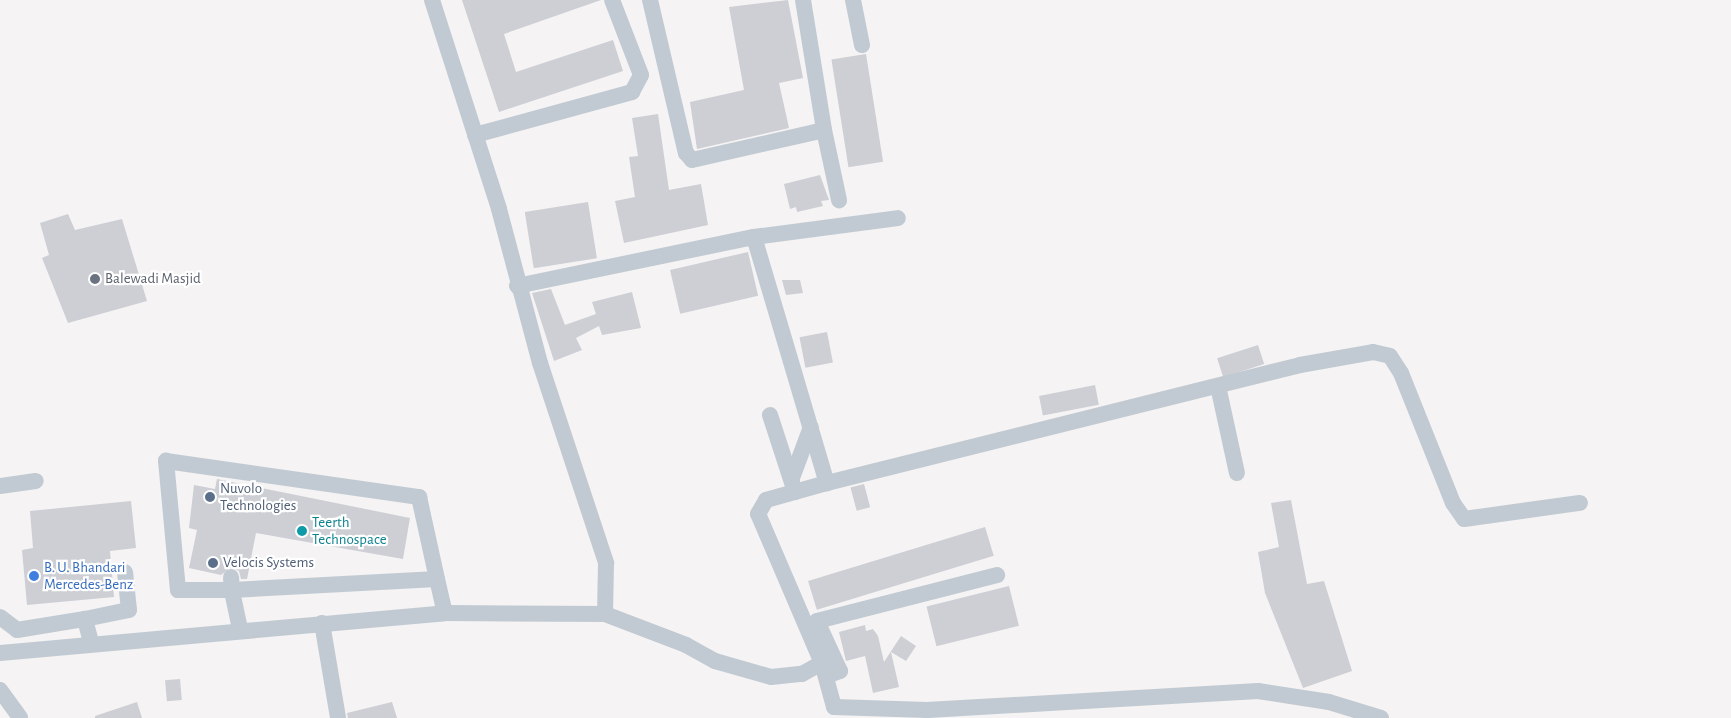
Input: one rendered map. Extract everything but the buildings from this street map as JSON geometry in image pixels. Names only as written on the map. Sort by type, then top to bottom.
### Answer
[{"type":"street","points":[[432,0],[474,134],[517,286],[606,563],[605,614]]},
{"type":"street","points":[[474,134],[632,92],[641,75],[612,0]]},
{"type":"street","points":[[650,0],[686,153],[692,160],[824,130]]},
{"type":"street","points":[[803,0],[824,130],[839,200]]},
{"type":"street","points":[[853,0],[862,45]]},
{"type":"street","points":[[517,286],[754,237],[898,218]]},
{"type":"street","points":[[754,237],[827,483]]},
{"type":"street","points":[[1381,718],[1328,702],[1258,691],[927,710],[834,707],[824,670],[758,514],[766,500],[794,485],[827,483],[1300,365],[1373,352],[1390,356],[1401,373],[1453,504],[1464,519],[1580,504]]},
{"type":"street","points":[[1218,386],[1237,473]]},
{"type":"street","points":[[770,415],[794,485]]},
{"type":"street","points":[[794,485],[811,427]]},
{"type":"street","points":[[437,579],[232,584],[178,590],[166,461],[419,497],[437,579],[444,613]]},
{"type":"street","points":[[0,486],[36,481]]},
{"type":"street","points":[[0,617],[17,630],[129,610],[126,572]]},
{"type":"street","points":[[0,653],[91,642],[444,613],[605,614],[715,661],[771,677],[824,670],[840,671],[817,621],[997,575]]},
{"type":"street","points":[[232,584],[240,629]]},
{"type":"street","points":[[86,619],[91,642]]},
{"type":"street","points":[[322,623],[338,718]]},
{"type":"street","points":[[0,690],[20,718]]},
{"type":"place","name":"Balewadi Masjid","points":[[95,279]]},
{"type":"place","name":"Nuvolo Technologies","points":[[210,497]]},
{"type":"place","name":"Teerth Technospace","points":[[302,531]]},
{"type":"place","name":"Velocis Systems","points":[[213,563]]},
{"type":"place","name":"B. U. Bhandari Mercedes-Benz","points":[[34,576]]}]
